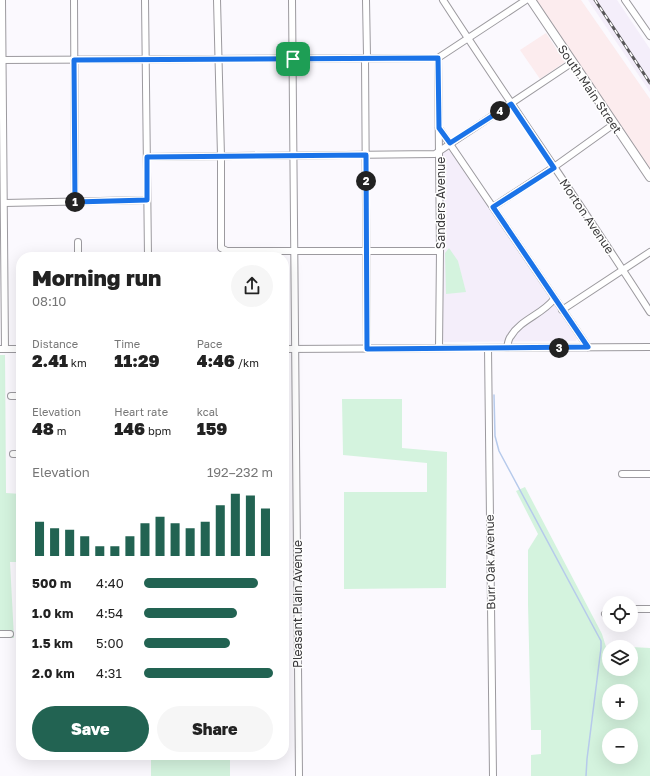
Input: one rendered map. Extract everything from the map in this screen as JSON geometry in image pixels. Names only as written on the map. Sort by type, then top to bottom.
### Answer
[{"type":"main road","name":"South Main Street","points":[[531,0],[650,177]]},
{"type":"street","points":[[2,0],[1,60],[4,203],[2,349],[16,349]]},
{"type":"street","points":[[74,0],[75,202]]},
{"type":"street","points":[[145,0],[148,252]]},
{"type":"street","points":[[217,0],[221,156],[221,248],[227,251],[440,251]]},
{"type":"street","name":"Pleasant Plain Avenue","points":[[292,0],[299,776]]},
{"type":"street","points":[[366,0],[367,349]]},
{"type":"street","name":"Morton Avenue","points":[[443,0],[511,104],[623,269],[650,312]]},
{"type":"street","points":[[1,60],[438,58],[526,0]]},
{"type":"street","points":[[625,0],[650,36]]},
{"type":"street","name":"Sanders Avenue","points":[[438,58],[440,251],[439,348]]},
{"type":"street","points":[[147,157],[435,154],[573,62]]},
{"type":"street","points":[[493,207],[554,168],[614,124]]},
{"type":"street","points":[[439,128],[588,347]]},
{"type":"street","points":[[4,203],[147,200]]},
{"type":"street","points":[[78,242],[78,252]]},
{"type":"street","points":[[562,310],[650,252]]},
{"type":"street","points":[[507,348],[510,337],[516,329],[548,306],[554,299]]},
{"type":"street","points":[[289,349],[650,347]]},
{"type":"street","name":"Burr Oak Avenue","points":[[488,348],[493,776]]},
{"type":"street","points":[[11,396],[16,396]]},
{"type":"street","points":[[622,474],[650,474]]},
{"type":"street","points":[[638,609],[650,609]]},
{"type":"street","points":[[0,634],[10,634]]},
{"type":"shaded area","points":[[535,0],[581,0],[650,99],[650,169]]},
{"type":"shaded area","points":[[588,0],[617,0],[650,49],[650,92]]},
{"type":"shaded area","points":[[546,33],[565,62],[540,79],[520,50]]},
{"type":"shaded area","points":[[446,149],[452,152],[577,338],[576,341],[444,342],[442,154]]},
{"type":"green space","points":[[449,248],[458,261],[466,292],[446,294],[445,253]]},
{"type":"green space","points":[[0,355],[5,355],[6,493],[16,494],[16,562],[10,562],[14,638],[0,638]]},
{"type":"green space","points":[[342,399],[402,399],[402,448],[447,452],[446,588],[344,589],[344,492],[427,492],[427,463],[343,455]]},
{"type":"green space","points":[[525,487],[602,634],[604,640],[602,640],[602,676],[638,676],[638,647],[650,648],[650,776],[531,776],[531,755],[541,754],[541,730],[531,730],[528,550],[538,534],[516,491]]},
{"type":"green space","points":[[151,760],[230,760],[230,776],[151,776]]},
{"type":"waterway","points":[[494,395],[495,436],[499,451],[601,641],[586,776]]},
{"type":"railway","points":[[595,0],[650,83]]},
{"type":"route","points":[[438,58],[439,128],[450,143],[511,104],[554,168],[493,207],[588,347],[367,349],[366,155],[147,157],[147,200],[75,202],[74,60],[293,59],[438,58]]}]
